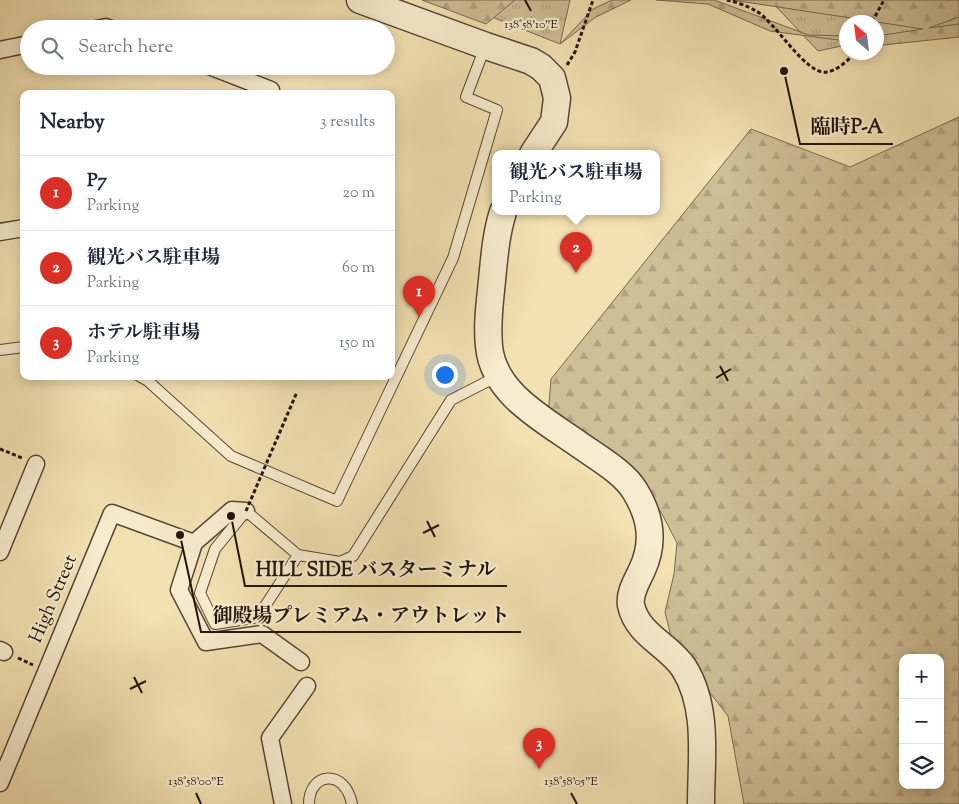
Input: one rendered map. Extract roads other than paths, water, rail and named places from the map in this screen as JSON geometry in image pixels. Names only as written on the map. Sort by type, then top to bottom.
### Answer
[{"type":"street","points":[[360,0],[532,61],[541,66],[552,78],[557,98],[554,122],[536,150]]},
{"type":"street","points":[[0,50],[20,46]]},
{"type":"street","points":[[232,75],[271,90]]},
{"type":"street","points":[[502,215],[497,230],[488,320],[489,348],[498,376],[517,400],[615,470],[634,489],[647,515],[651,542],[643,568],[633,588],[631,605],[649,636],[666,648],[683,666],[695,689],[701,716],[701,804]]},
{"type":"street","points":[[0,232],[20,229]]},
{"type":"street","points":[[0,552],[36,464]]},
{"type":"street","points":[[246,511],[232,510],[194,543],[179,590],[206,642],[262,634],[301,662]]},
{"type":"street","name":"High Street","points":[[0,783],[45,670],[112,513],[194,543]]},
{"type":"street","points":[[283,804],[270,738],[307,686]]},
{"type":"lane","points":[[395,380],[453,258],[497,110],[466,97],[486,46]]},
{"type":"lane","points":[[0,350],[20,348]]},
{"type":"lane","points":[[298,555],[258,617],[215,624],[200,593],[216,549],[246,511],[298,555],[340,562],[353,556],[451,400],[498,376]]},
{"type":"lane","points":[[146,380],[231,456],[337,501],[395,380]]},
{"type":"lane","points":[[309,804],[309,797],[313,787],[320,780],[332,779],[340,782],[346,788],[352,804]]},
{"type":"place","name":"臨時P-A","points":[[784,71]]},
{"type":"place","name":"観光バス駐車場","points":[[576,273]]},
{"type":"place","name":"P7","points":[[419,317]]},
{"type":"place","name":"HILL SIDE バスターミナル","points":[[231,516]]},
{"type":"place","name":"御殿場プレミアム・アウトレット","points":[[180,535]]},
{"type":"place","name":"ホテル駐車場","points":[[539,769]]}]
